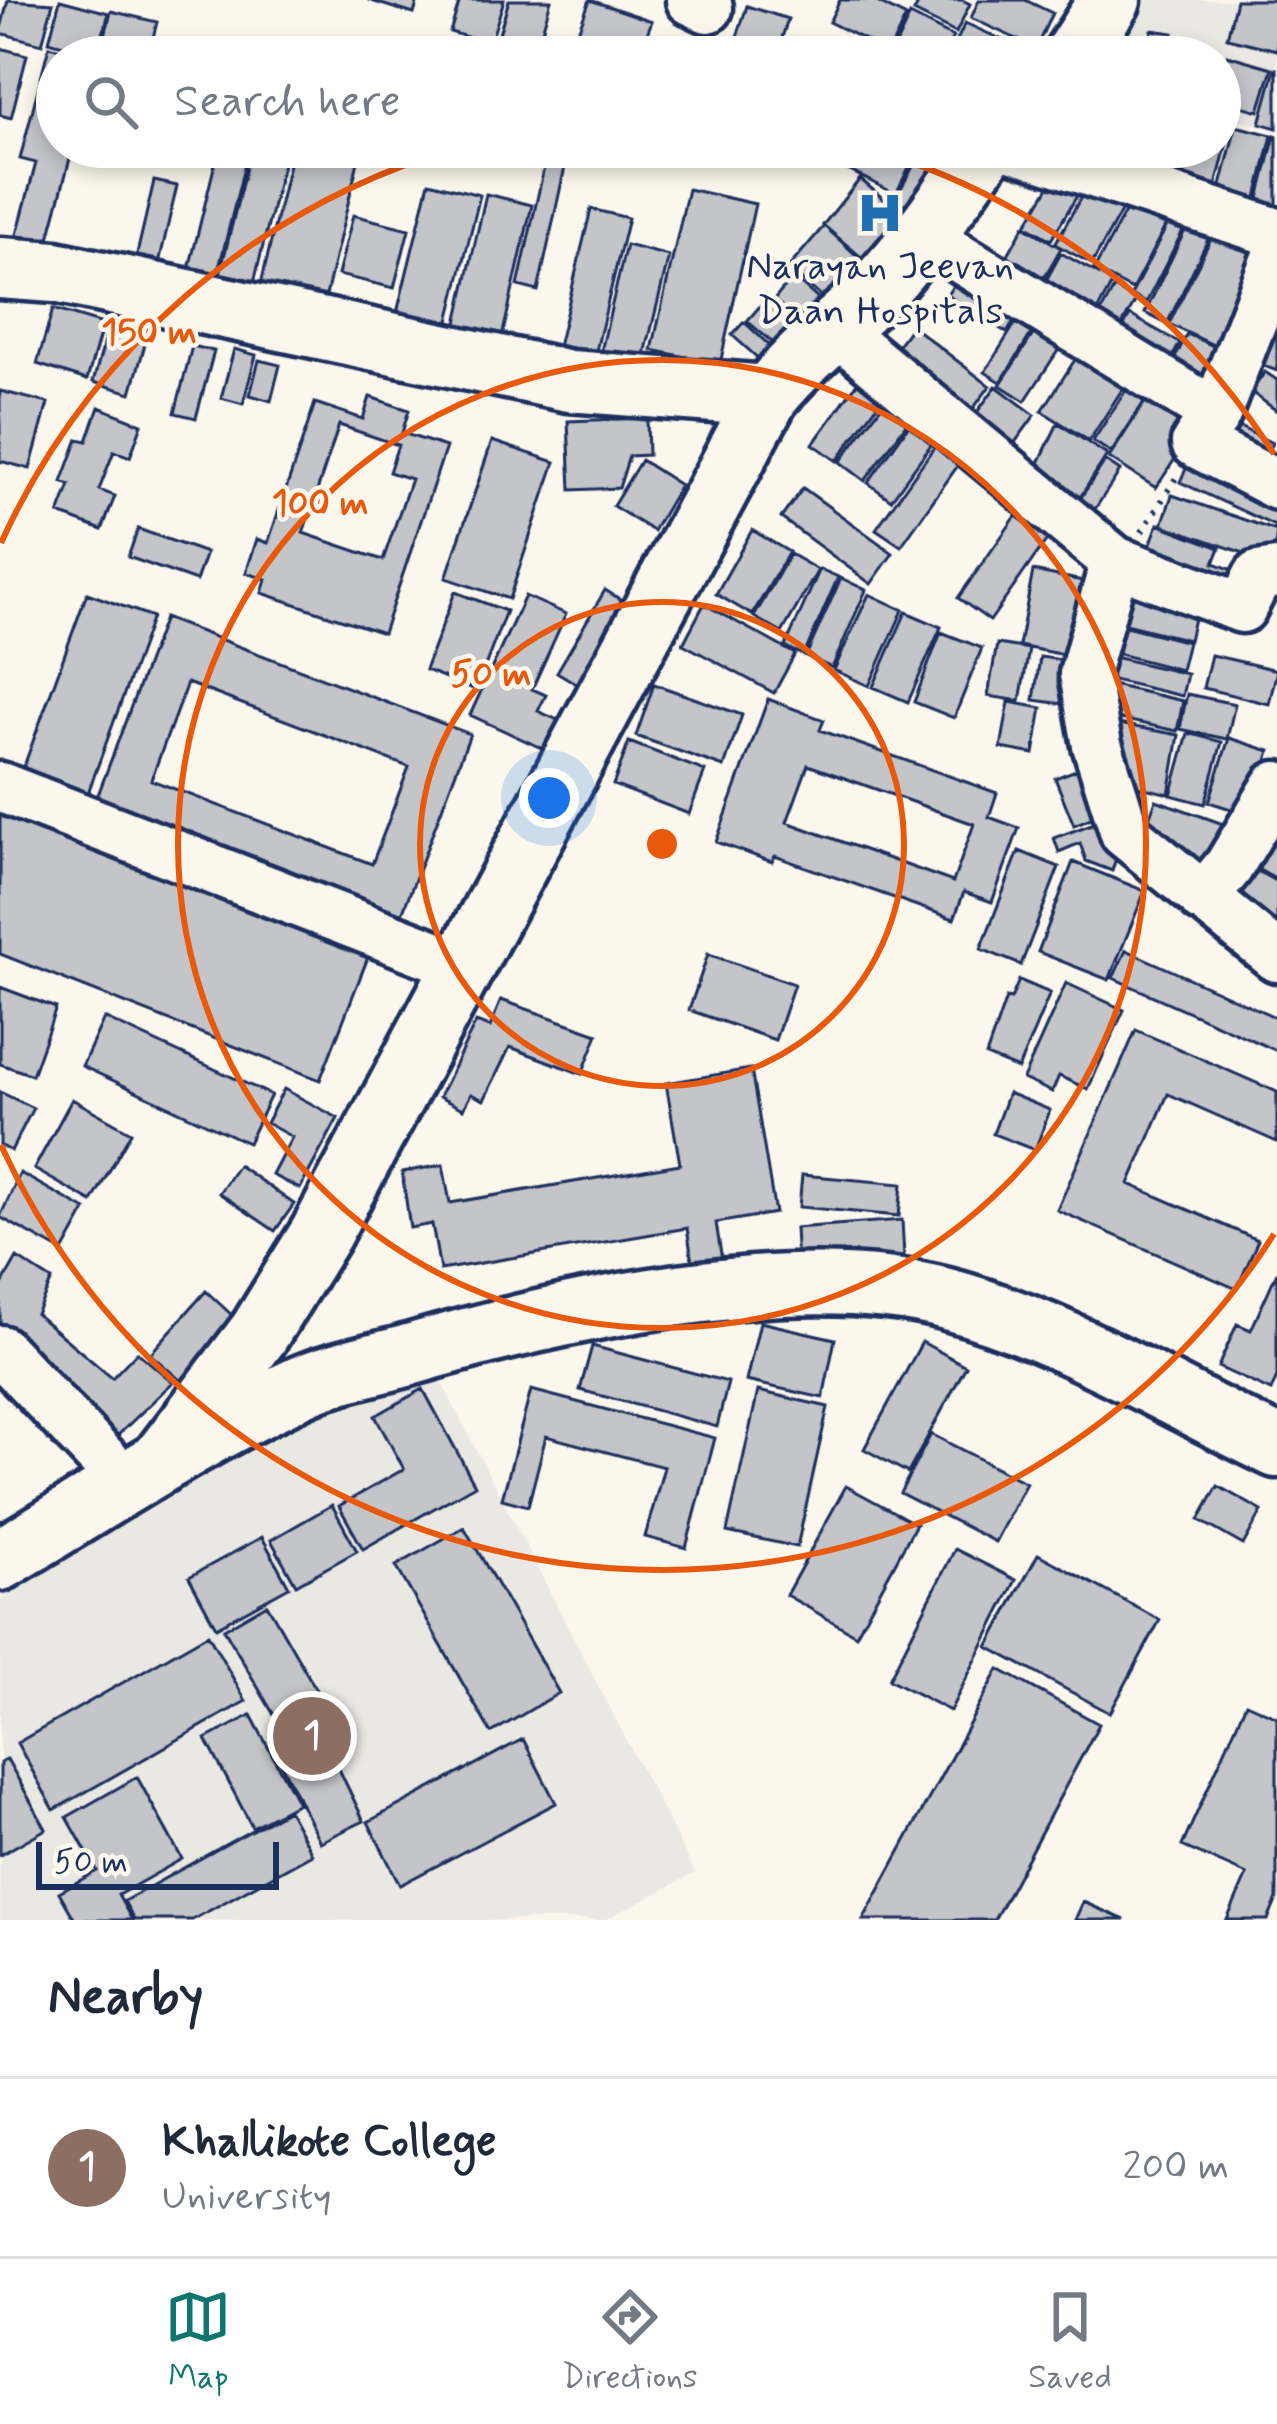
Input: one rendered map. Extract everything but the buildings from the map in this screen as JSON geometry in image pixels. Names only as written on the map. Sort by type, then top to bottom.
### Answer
[{"type":"main road","points":[[1059,36],[1080,0]]},
{"type":"main road","points":[[1086,36],[1110,0]]},
{"type":"main road","points":[[826,344],[937,217],[971,168]]},
{"type":"main road","points":[[145,1472],[259,1334],[322,1233],[767,396],[937,244],[997,168]]},
{"type":"main road","points":[[0,268],[55,272],[569,381],[767,396]]},
{"type":"main road","points":[[0,1560],[145,1472],[303,1385],[498,1329],[725,1290],[854,1286],[941,1298],[1022,1321],[1277,1448]]},
{"type":"main road","points":[[259,1334],[303,1385]]},
{"type":"street","points":[[1079,168],[1277,232]]},
{"type":"street","points":[[937,244],[1206,428],[1277,485]]},
{"type":"street","points":[[1206,428],[1277,256]]},
{"type":"street","points":[[826,344],[1114,561],[1242,608],[1258,576],[1277,573]]},
{"type":"street","points":[[1114,561],[1084,674],[1097,745],[1125,833],[1277,957]]},
{"type":"street","points":[[1203,898],[1229,866],[1277,786]]},
{"type":"street","points":[[0,787],[464,966]]},
{"type":"street","points":[[0,1350],[145,1472]]},
{"type":"path","points":[[1114,561],[1149,525],[1206,428]]},
{"type":"shaded area","points":[[1141,0],[1277,0],[1277,131],[1241,120],[1241,36],[1120,36]]},
{"type":"shaded area","points":[[429,1358],[695,1873],[605,1920],[0,1920],[0,1600],[215,1470]]},
{"type":"place","name":"Narayan Jeevan Daan Hospitals","points":[[880,213]]},
{"type":"place","name":"Khallikote College","points":[[312,1736]]}]
